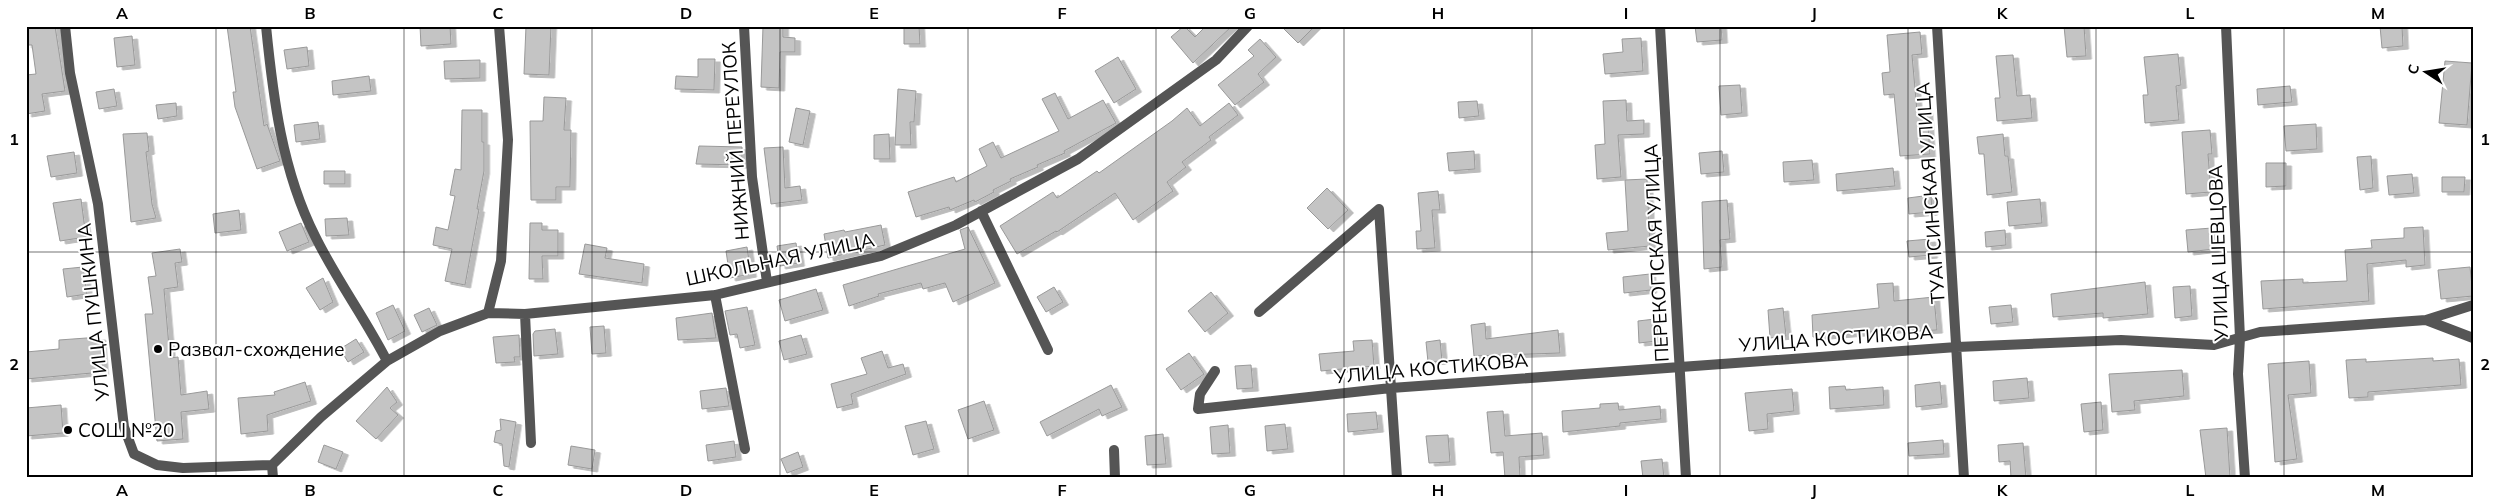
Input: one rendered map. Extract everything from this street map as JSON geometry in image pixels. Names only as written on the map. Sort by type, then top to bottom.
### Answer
[{"type":"street","name":"УЛИЦА ПУШКИНА","points":[[65,26],[70,73],[98,204],[124,427],[134,454],[157,465],[183,468],[272,465]]},
{"type":"street","points":[[266,26],[272,92],[290,172],[314,235],[388,361]]},
{"type":"street","points":[[488,314],[501,261],[508,140],[499,26]]},
{"type":"street","name":"НИЖНИЙ ПЕРЕУЛОК","points":[[744,26],[752,178],[767,282]]},
{"type":"street","name":"ШКОЛЬНАЯ УЛИЦА","points":[[272,465],[321,417],[388,361],[440,332],[488,314],[525,314],[715,295],[881,256],[956,225],[1078,159],[1216,60],[1248,26]]},
{"type":"street","name":"ПЕРЕКОПСКАЯ УЛИЦА","points":[[1660,26],[1686,478]]},
{"type":"street","name":"ТУАПСИНСКАЯ УЛИЦА","points":[[1937,26],[1964,478]]},
{"type":"street","name":"УЛИЦА ШЕВЦОВА","points":[[2226,26],[2240,338],[2238,374],[2245,478]]},
{"type":"street","points":[[1259,312],[1379,209],[1397,478]]},
{"type":"street","points":[[981,211],[1048,350]]},
{"type":"street","points":[[715,295],[745,449]]},
{"type":"street","name":"УЛИЦА КОСТИКОВА","points":[[1215,371],[1200,394],[1198,409],[1391,388],[1957,347],[2121,340],[2214,345],[2260,332],[2426,320],[2473,305]]},
{"type":"street","points":[[525,314],[532,443]]},
{"type":"street","points":[[2426,320],[2473,338]]},
{"type":"street","points":[[1114,450],[1115,478]]},
{"type":"street","points":[[272,465],[273,478]]},
{"type":"building","points":[[55,26],[65,91],[42,94],[45,111],[26,114],[26,75],[36,74],[32,45],[26,45],[26,29]]},
{"type":"building","points":[[227,26],[250,26],[264,126],[267,124],[280,161],[257,169],[235,107],[233,92],[236,92]]},
{"type":"building","points":[[420,26],[450,26],[451,44],[421,46]]},
{"type":"building","points":[[526,26],[551,26],[549,75],[524,74]]},
{"type":"building","points":[[763,26],[783,26],[783,37],[795,38],[795,52],[780,52],[779,88],[761,87]]},
{"type":"building","points":[[904,26],[919,26],[920,44],[904,44]]},
{"type":"building","points":[[1184,26],[1195,37],[1206,26],[1232,26],[1193,63],[1171,37]]},
{"type":"building","points":[[1281,26],[1315,26],[1298,43]]},
{"type":"building","points":[[1695,26],[1721,26],[1722,40],[1697,42]]},
{"type":"building","points":[[2064,26],[2084,26],[2086,56],[2067,57]]},
{"type":"building","points":[[2380,26],[2402,26],[2403,46],[2382,48]]},
{"type":"building","points":[[1920,32],[1922,54],[1912,55],[1917,111],[1927,110],[1930,154],[1900,156],[1894,94],[1884,95],[1882,73],[1890,72],[1887,35]]},
{"type":"building","points":[[132,36],[135,65],[117,67],[114,38]]},
{"type":"building","points":[[1641,38],[1643,71],[1605,74],[1603,54],[1623,52],[1622,39]]},
{"type":"building","points":[[1260,39],[1276,57],[1258,74],[1264,82],[1235,105],[1218,85],[1254,56],[1248,50]]},
{"type":"building","points":[[307,47],[309,66],[287,69],[284,50]]},
{"type":"building","points":[[2178,54],[2181,85],[2176,86],[2179,120],[2145,123],[2143,95],[2148,95],[2144,57]]},
{"type":"building","points":[[2013,55],[2017,96],[2030,95],[2032,118],[1997,121],[1995,98],[2000,98],[1996,56]]},
{"type":"building","points":[[1118,57],[1136,89],[1114,103],[1095,71]]},
{"type":"building","points":[[698,59],[715,59],[714,90],[675,89],[676,76],[698,77]]},
{"type":"building","points":[[480,60],[480,78],[445,79],[444,61]]},
{"type":"building","points":[[2445,61],[2472,63],[2467,125],[2439,123]]},
{"type":"building","points":[[369,76],[371,91],[333,95],[332,81]]},
{"type":"building","points":[[1740,85],[1742,113],[1721,115],[1719,86]]},
{"type":"building","points":[[2290,86],[2292,102],[2258,105],[2257,89]]},
{"type":"building","points":[[114,89],[117,106],[99,109],[96,92]]},
{"type":"building","points":[[898,89],[916,91],[914,122],[910,122],[911,145],[895,145]]},
{"type":"building","points":[[1055,93],[1068,119],[1103,100],[1116,123],[1064,151],[1065,153],[1010,179],[1011,181],[975,202],[974,200],[950,210],[949,207],[916,217],[908,192],[954,177],[956,182],[987,166],[979,149],[993,142],[1001,158],[1059,131],[1042,99]]},
{"type":"building","points":[[544,97],[566,98],[564,130],[571,130],[570,187],[556,187],[556,200],[531,200],[530,121],[543,121]]},
{"type":"building","points":[[1626,100],[1627,121],[1644,120],[1644,134],[1618,135],[1621,177],[1597,179],[1595,145],[1605,144],[1603,101]]},
{"type":"building","points":[[1477,101],[1479,116],[1459,118],[1458,102]]},
{"type":"building","points":[[176,103],[177,116],[158,119],[156,105]]},
{"type":"building","points":[[1229,103],[1238,115],[1209,137],[1211,140],[1182,162],[1186,167],[1167,182],[1173,191],[1133,220],[1115,193],[1057,232],[1017,254],[1000,226],[1053,192],[1057,198],[1097,171],[1099,173],[1172,121],[1187,108],[1200,126]]},
{"type":"building","points":[[796,108],[810,111],[803,145],[789,142]]},
{"type":"building","points":[[462,110],[482,110],[482,142],[484,142],[484,171],[477,209],[479,209],[465,285],[445,281],[452,249],[433,245],[436,227],[448,230],[455,196],[450,195],[455,169],[461,170]]},
{"type":"building","points":[[318,122],[320,139],[296,142],[294,125]]},
{"type":"building","points":[[2316,124],[2317,149],[2286,151],[2284,126]]},
{"type":"building","points":[[2210,130],[2212,154],[2208,154],[2211,192],[2186,194],[2182,132]]},
{"type":"building","points":[[147,133],[149,151],[146,152],[152,204],[156,218],[131,222],[123,134]]},
{"type":"building","points":[[889,134],[890,159],[874,159],[874,135]]},
{"type":"building","points":[[2003,134],[2005,156],[2008,156],[2012,192],[1987,195],[1984,154],[1979,154],[1977,137]]},
{"type":"building","points":[[699,146],[742,147],[742,165],[696,164]]},
{"type":"building","points":[[783,147],[785,188],[800,186],[802,200],[771,204],[764,148]]},
{"type":"building","points":[[1474,151],[1475,169],[1449,171],[1447,153]]},
{"type":"building","points":[[1722,151],[1724,172],[1701,174],[1699,153]]},
{"type":"building","points":[[74,152],[77,173],[51,177],[47,156]]},
{"type":"building","points":[[2371,156],[2373,188],[2360,190],[2357,157]]},
{"type":"building","points":[[1812,160],[1814,180],[1784,182],[1783,162]]},
{"type":"building","points":[[2266,163],[2286,163],[2286,186],[2266,187]]},
{"type":"building","points":[[1893,168],[1895,186],[1837,191],[1836,174]]},
{"type":"building","points":[[324,171],[345,171],[345,184],[324,184]]},
{"type":"building","points":[[2412,174],[2414,193],[2389,195],[2387,176]]},
{"type":"building","points":[[2442,177],[2465,177],[2464,192],[2442,192]]},
{"type":"building","points":[[1647,179],[1650,246],[1608,250],[1606,233],[1628,231],[1625,180]]},
{"type":"building","points":[[1327,188],[1348,210],[1328,229],[1307,208]]},
{"type":"building","points":[[1438,191],[1440,210],[1432,210],[1435,248],[1417,249],[1416,231],[1421,231],[1418,193]]},
{"type":"building","points":[[1931,195],[1932,212],[1909,214],[1908,198]]},
{"type":"building","points":[[81,199],[86,237],[60,241],[53,203]]},
{"type":"building","points":[[2040,199],[2042,223],[2009,226],[2007,202]]},
{"type":"building","points":[[1727,200],[1730,239],[1720,240],[1722,267],[1704,269],[1702,202]]},
{"type":"building","points":[[239,210],[241,230],[215,233],[213,214]]},
{"type":"building","points":[[347,218],[349,235],[326,236],[325,219]]},
{"type":"building","points":[[301,223],[309,242],[287,251],[279,232]]},
{"type":"building","points":[[530,223],[542,223],[542,230],[558,230],[558,256],[542,256],[543,279],[529,279]]},
{"type":"building","points":[[881,225],[885,245],[828,258],[824,234]]},
{"type":"building","points":[[968,227],[995,283],[953,302],[945,283],[923,289],[921,283],[878,294],[879,296],[849,306],[843,285],[965,249],[960,230]]},
{"type":"building","points":[[2423,227],[2425,265],[2406,267],[2406,260],[2367,264],[2369,301],[2263,309],[2261,281],[2303,279],[2303,283],[2347,281],[2345,250],[2372,248],[2371,240],[2404,238],[2404,228]]},
{"type":"building","points":[[2212,228],[2214,249],[2188,252],[2186,230]]},
{"type":"building","points":[[2005,230],[2006,245],[1986,247],[1985,232]]},
{"type":"building","points":[[1930,239],[1932,255],[1909,257],[1907,241]]},
{"type":"building","points":[[796,243],[799,263],[780,266],[777,246]]},
{"type":"building","points":[[585,244],[607,248],[605,258],[644,264],[642,283],[579,274]]},
{"type":"building","points":[[747,247],[751,274],[730,278],[726,251]]},
{"type":"building","points":[[180,249],[182,262],[175,263],[178,287],[164,289],[170,358],[178,357],[181,395],[207,391],[209,409],[181,412],[183,439],[157,441],[145,314],[153,314],[148,277],[156,276],[152,253]]},
{"type":"building","points":[[83,267],[87,294],[67,297],[63,269]]},
{"type":"building","points":[[2470,267],[2473,296],[2441,299],[2438,270]]},
{"type":"building","points":[[1650,274],[1651,290],[1624,293],[1623,277]]},
{"type":"building","points":[[323,278],[333,302],[320,310],[306,288]]},
{"type":"building","points":[[2145,282],[2148,314],[2103,318],[2103,313],[2053,317],[2051,294]]},
{"type":"building","points":[[1893,283],[1894,301],[1934,297],[1937,330],[1917,331],[1917,328],[1813,337],[1812,315],[1879,308],[1877,284]]},
{"type":"building","points":[[2190,286],[2192,316],[2175,318],[2173,287]]},
{"type":"building","points":[[1054,287],[1063,302],[1046,312],[1037,297]]},
{"type":"building","points":[[816,289],[823,310],[785,321],[779,300]]},
{"type":"building","points":[[1211,292],[1228,313],[1205,332],[1188,311]]},
{"type":"building","points":[[393,305],[405,331],[388,340],[376,313]]},
{"type":"building","points":[[2011,305],[2013,322],[1991,324],[1989,307]]},
{"type":"building","points":[[747,307],[755,345],[740,348],[737,334],[730,335],[725,311]]},
{"type":"building","points":[[429,308],[437,325],[422,332],[414,315]]},
{"type":"building","points":[[1783,308],[1786,336],[1770,338],[1768,310]]},
{"type":"building","points":[[712,313],[716,338],[678,340],[676,318]]},
{"type":"building","points":[[1655,319],[1657,341],[1639,343],[1638,321]]},
{"type":"building","points":[[1485,323],[1486,339],[1558,330],[1560,353],[1474,356],[1471,325]]},
{"type":"building","points":[[604,326],[606,353],[592,354],[590,327]]},
{"type":"building","points":[[555,329],[558,354],[534,356],[533,334],[535,331]]},
{"type":"building","points":[[519,335],[520,357],[514,357],[515,362],[496,363],[493,337]]},
{"type":"building","points":[[801,335],[807,354],[784,360],[779,341]]},
{"type":"building","points":[[100,337],[103,372],[26,379],[26,352],[59,349],[59,340]]},
{"type":"building","points":[[356,339],[364,352],[348,362],[340,349]]},
{"type":"building","points":[[1372,340],[1374,366],[1321,371],[1319,354],[1354,351],[1353,341]]},
{"type":"building","points":[[1440,340],[1442,361],[1428,362],[1426,342]]},
{"type":"building","points":[[882,351],[888,368],[903,364],[906,374],[851,394],[853,404],[837,408],[831,384],[867,374],[861,358]]},
{"type":"building","points":[[1189,353],[1204,374],[1181,390],[1166,369]]},
{"type":"building","points":[[2433,358],[2433,361],[2459,359],[2461,385],[2368,392],[2368,397],[2349,398],[2346,360],[2366,359],[2366,362]]},
{"type":"building","points":[[2309,361],[2311,393],[2288,395],[2297,459],[2275,462],[2268,364]]},
{"type":"building","points":[[1251,365],[1253,388],[1237,389],[1235,366]]},
{"type":"building","points":[[2182,370],[2184,396],[2134,401],[2135,410],[2112,412],[2109,374]]},
{"type":"building","points":[[2027,378],[2029,398],[1994,401],[1993,381]]},
{"type":"building","points":[[305,382],[311,401],[267,415],[268,431],[241,434],[238,398],[275,395],[274,392]]},
{"type":"building","points":[[1940,382],[1942,404],[1916,407],[1915,385]]},
{"type":"building","points":[[1111,385],[1122,407],[1102,416],[1099,409],[1047,436],[1040,422]]},
{"type":"building","points":[[1845,386],[1846,390],[1883,387],[1884,405],[1830,409],[1829,387]]},
{"type":"building","points":[[387,387],[397,402],[390,408],[398,415],[376,439],[356,421]]},
{"type":"building","points":[[726,388],[729,406],[702,409],[700,391]]},
{"type":"building","points":[[1792,389],[1794,411],[1767,414],[1768,429],[1749,431],[1745,393]]},
{"type":"building","points":[[984,401],[994,430],[968,439],[958,410]]},
{"type":"building","points":[[2101,402],[2103,430],[2084,432],[2081,404]]},
{"type":"building","points":[[1618,403],[1619,410],[1660,406],[1661,419],[1620,423],[1620,426],[1563,432],[1562,411],[1600,408],[1600,404]]},
{"type":"building","points":[[61,405],[63,433],[26,436],[26,408]]},
{"type":"building","points":[[1503,411],[1505,436],[1542,433],[1544,455],[1519,457],[1520,478],[1505,478],[1503,452],[1491,453],[1487,412]]},
{"type":"building","points":[[1376,412],[1378,429],[1348,432],[1347,414]]},
{"type":"building","points":[[500,419],[516,422],[509,467],[504,466],[502,444],[494,442],[496,431],[501,430]]},
{"type":"building","points":[[926,421],[934,449],[913,455],[905,426]]},
{"type":"building","points":[[1285,424],[1288,449],[1267,451],[1265,426]]},
{"type":"building","points":[[1228,425],[1230,453],[1212,454],[1210,427]]},
{"type":"building","points":[[2227,428],[2230,478],[2206,478],[2200,430]]},
{"type":"building","points":[[1163,434],[1166,464],[1147,465],[1145,436]]},
{"type":"building","points":[[1448,435],[1450,462],[1429,463],[1426,436]]},
{"type":"building","points":[[1943,440],[1944,454],[1909,456],[1908,443]]},
{"type":"building","points":[[734,441],[736,457],[708,461],[706,445]]},
{"type":"building","points":[[2023,443],[2026,478],[2011,478],[2010,461],[1999,462],[1998,445]]},
{"type":"building","points":[[324,445],[343,452],[336,469],[318,462]]},
{"type":"building","points":[[571,446],[595,450],[592,469],[568,465]]},
{"type":"building","points":[[798,452],[803,467],[787,473],[781,459]]},
{"type":"building","points":[[1662,459],[1664,478],[1643,478],[1641,461]]},
{"type":"place","name":"Развал-схождение","points":[[158,349]]},
{"type":"place","name":"СОШ №20","points":[[68,430]]}]
